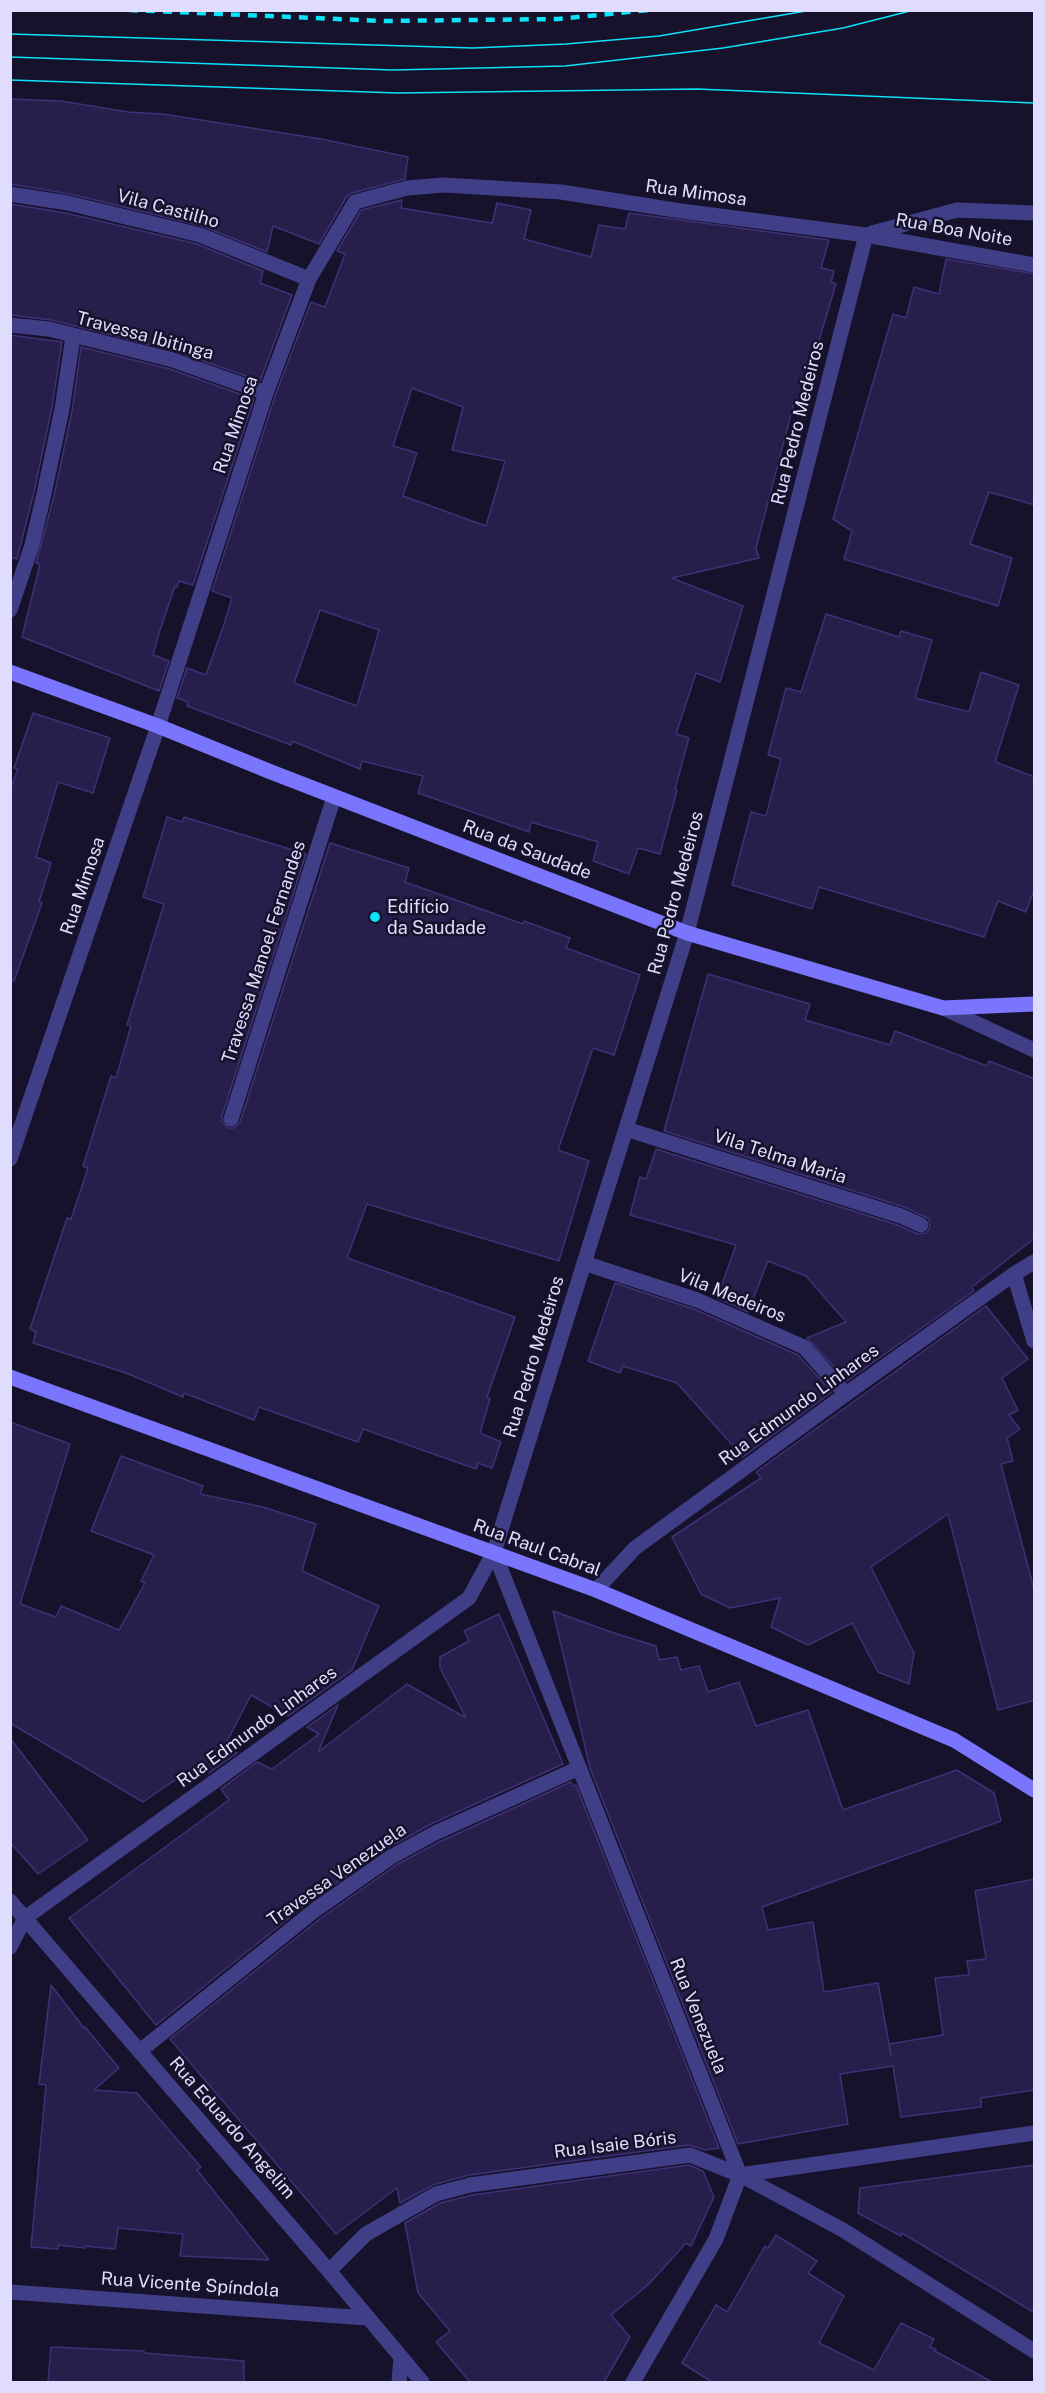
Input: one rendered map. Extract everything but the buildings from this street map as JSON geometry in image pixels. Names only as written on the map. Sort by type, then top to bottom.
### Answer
[{"type":"main road","name":"Rua da Saudade","points":[[10,672],[158,726],[334,797],[687,933],[943,1008]]},
{"type":"main road","points":[[943,1008],[1035,1004]]},
{"type":"main road","name":"Rua Raul Cabral","points":[[10,1377],[596,1590],[954,1740],[1035,1790]]},
{"type":"street","name":"Rua Mimosa","points":[[10,1159],[158,726],[266,393],[309,279],[355,202],[407,188],[444,185],[561,192],[681,211],[866,235]]},
{"type":"street","name":"Vila Castilho","points":[[10,194],[68,203],[200,235],[309,279]]},
{"type":"street","points":[[866,235],[957,210],[1035,213]]},
{"type":"street","name":"Rua Boa Noite","points":[[866,235],[1035,265]]},
{"type":"street","name":"Rua Pedro Medeiros","points":[[494,1552],[687,933],[866,235]]},
{"type":"street","name":"Travessa Ibitinga","points":[[10,325],[49,329],[73,337],[173,360],[266,393]]},
{"type":"street","points":[[10,610],[32,545],[44,494],[62,409],[73,337]]},
{"type":"street","name":"Travessa Manoel Fernandes","points":[[231,1119],[334,797]]},
{"type":"street","name":"Rua da Saudade","points":[[943,1008],[1035,1050]]},
{"type":"street","name":"Vila Telma Maria","points":[[626,1129],[901,1216],[921,1225]]},
{"type":"street","name":"Rua Edmundo Linhares","points":[[596,1590],[635,1548],[846,1394],[1014,1274],[1035,1262]]},
{"type":"street","name":"Vila Medeiros","points":[[584,1263],[698,1300],[804,1347],[846,1394]]},
{"type":"street","points":[[1014,1274],[1035,1341]]},
{"type":"street","name":"Rua Edmundo Linhares","points":[[25,1917],[469,1598],[494,1552]]},
{"type":"street","name":"Rua Venezuela","points":[[494,1552],[740,2175]]},
{"type":"street","name":"Travessa Venezuela","points":[[140,2051],[315,1910],[391,1857],[435,1833],[579,1768]]},
{"type":"street","name":"Rua Eduardo Angelim","points":[[10,1900],[422,2382]]},
{"type":"street","points":[[10,1947],[25,1917]]},
{"type":"street","name":"Rua Isaie Bóris","points":[[329,2271],[366,2234],[436,2194],[470,2185],[690,2155],[740,2175],[1035,2133]]},
{"type":"street","points":[[633,2382],[716,2239],[740,2175],[843,2230],[1035,2351]]},
{"type":"street","name":"Rua Vicente Spíndola","points":[[10,2292],[367,2318]]},
{"type":"street","points":[[399,2382],[400,2357]]},
{"type":"tram line","points":[[10,34],[473,48],[566,44],[659,36],[812,10]]},
{"type":"tram line","points":[[10,57],[393,70],[565,66],[723,48],[843,28],[914,10]]},
{"type":"tram line","points":[[10,80],[398,93],[697,89],[1034,103]]},
{"type":"railway","points":[[129,10],[384,21],[558,19],[649,10]]},
{"type":"place","name":"Edifício da Saudade","points":[[375,917]]}]
